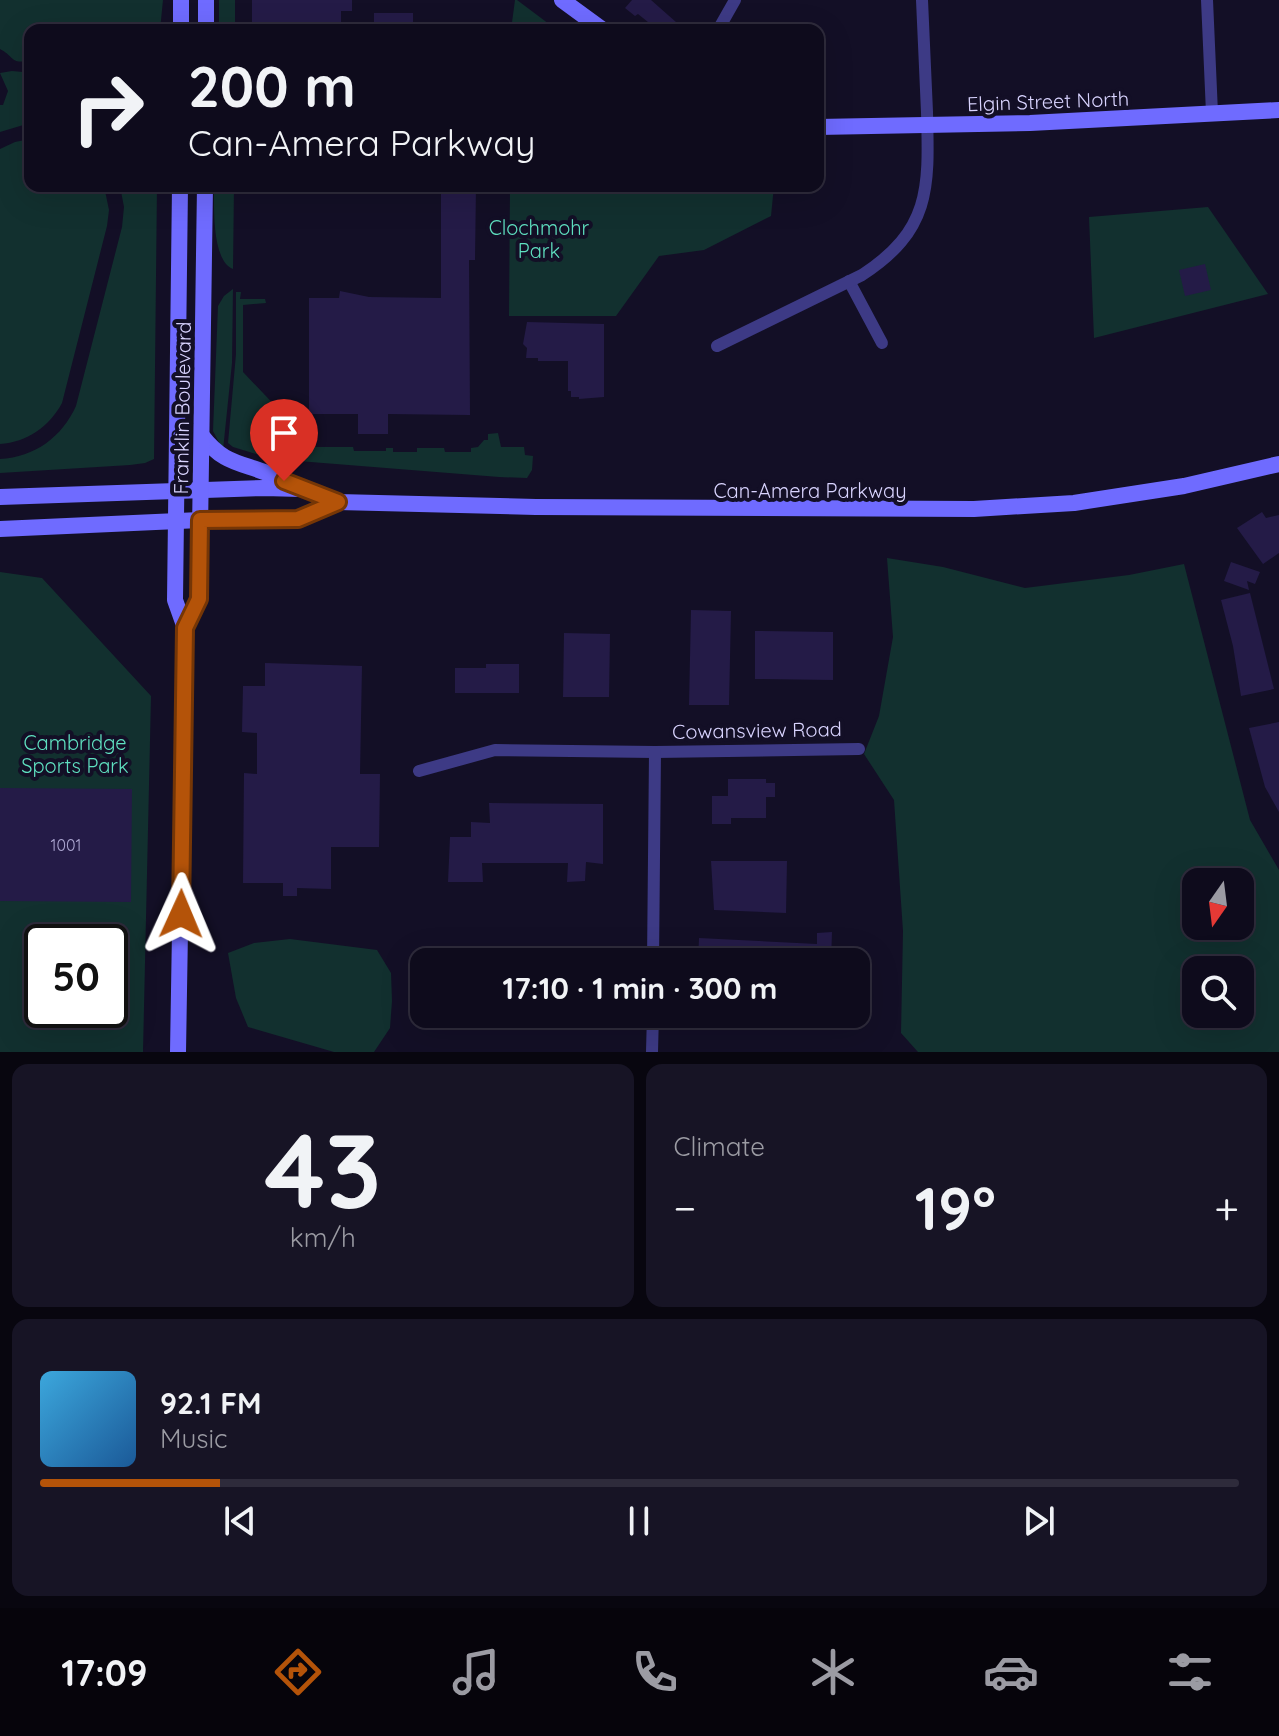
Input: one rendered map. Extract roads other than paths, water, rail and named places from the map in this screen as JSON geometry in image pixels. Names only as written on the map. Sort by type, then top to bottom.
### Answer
[{"type":"main road","points":[[181,0],[181,24]]},
{"type":"main road","points":[[206,0],[206,24]]},
{"type":"main road","points":[[562,0],[595,24]]},
{"type":"main road","name":"Elgin Street North","points":[[824,127],[1030,123],[1279,110]]},
{"type":"main road","name":"Franklin Boulevard","points":[[178,1052],[185,628],[175,600],[180,192]]},
{"type":"main road","name":"Franklin Boulevard","points":[[185,628],[199,599],[205,192]]},
{"type":"main road","points":[[202,436],[215,452],[229,461],[266,472],[301,489]]},
{"type":"main road","name":"Can-Amera Parkway","points":[[0,497],[301,489],[338,502],[583,508],[974,509],[1074,503],[1184,486],[1279,464]]},
{"type":"main road","name":"Can-Amera Parkway","points":[[0,529],[298,519],[338,502]]},
{"type":"street","points":[[721,24],[735,0]]},
{"type":"street","points":[[717,346],[880,263],[901,244],[918,216],[927,183],[922,0]]},
{"type":"street","points":[[1207,0],[1212,113]]},
{"type":"street","points":[[849,281],[882,343]]},
{"type":"street","name":"Cowansview Road","points":[[419,771],[495,750],[655,752],[859,749]]},
{"type":"street","name":"Cowansview Road","points":[[653,948],[655,752]]},
{"type":"street","points":[[652,1052],[653,1028]]},
{"type":"park label","name":"Clochmohr Park","points":[[539,238]]},
{"type":"park label","name":"Cambridge Sports Park","points":[[75,754]]}]
